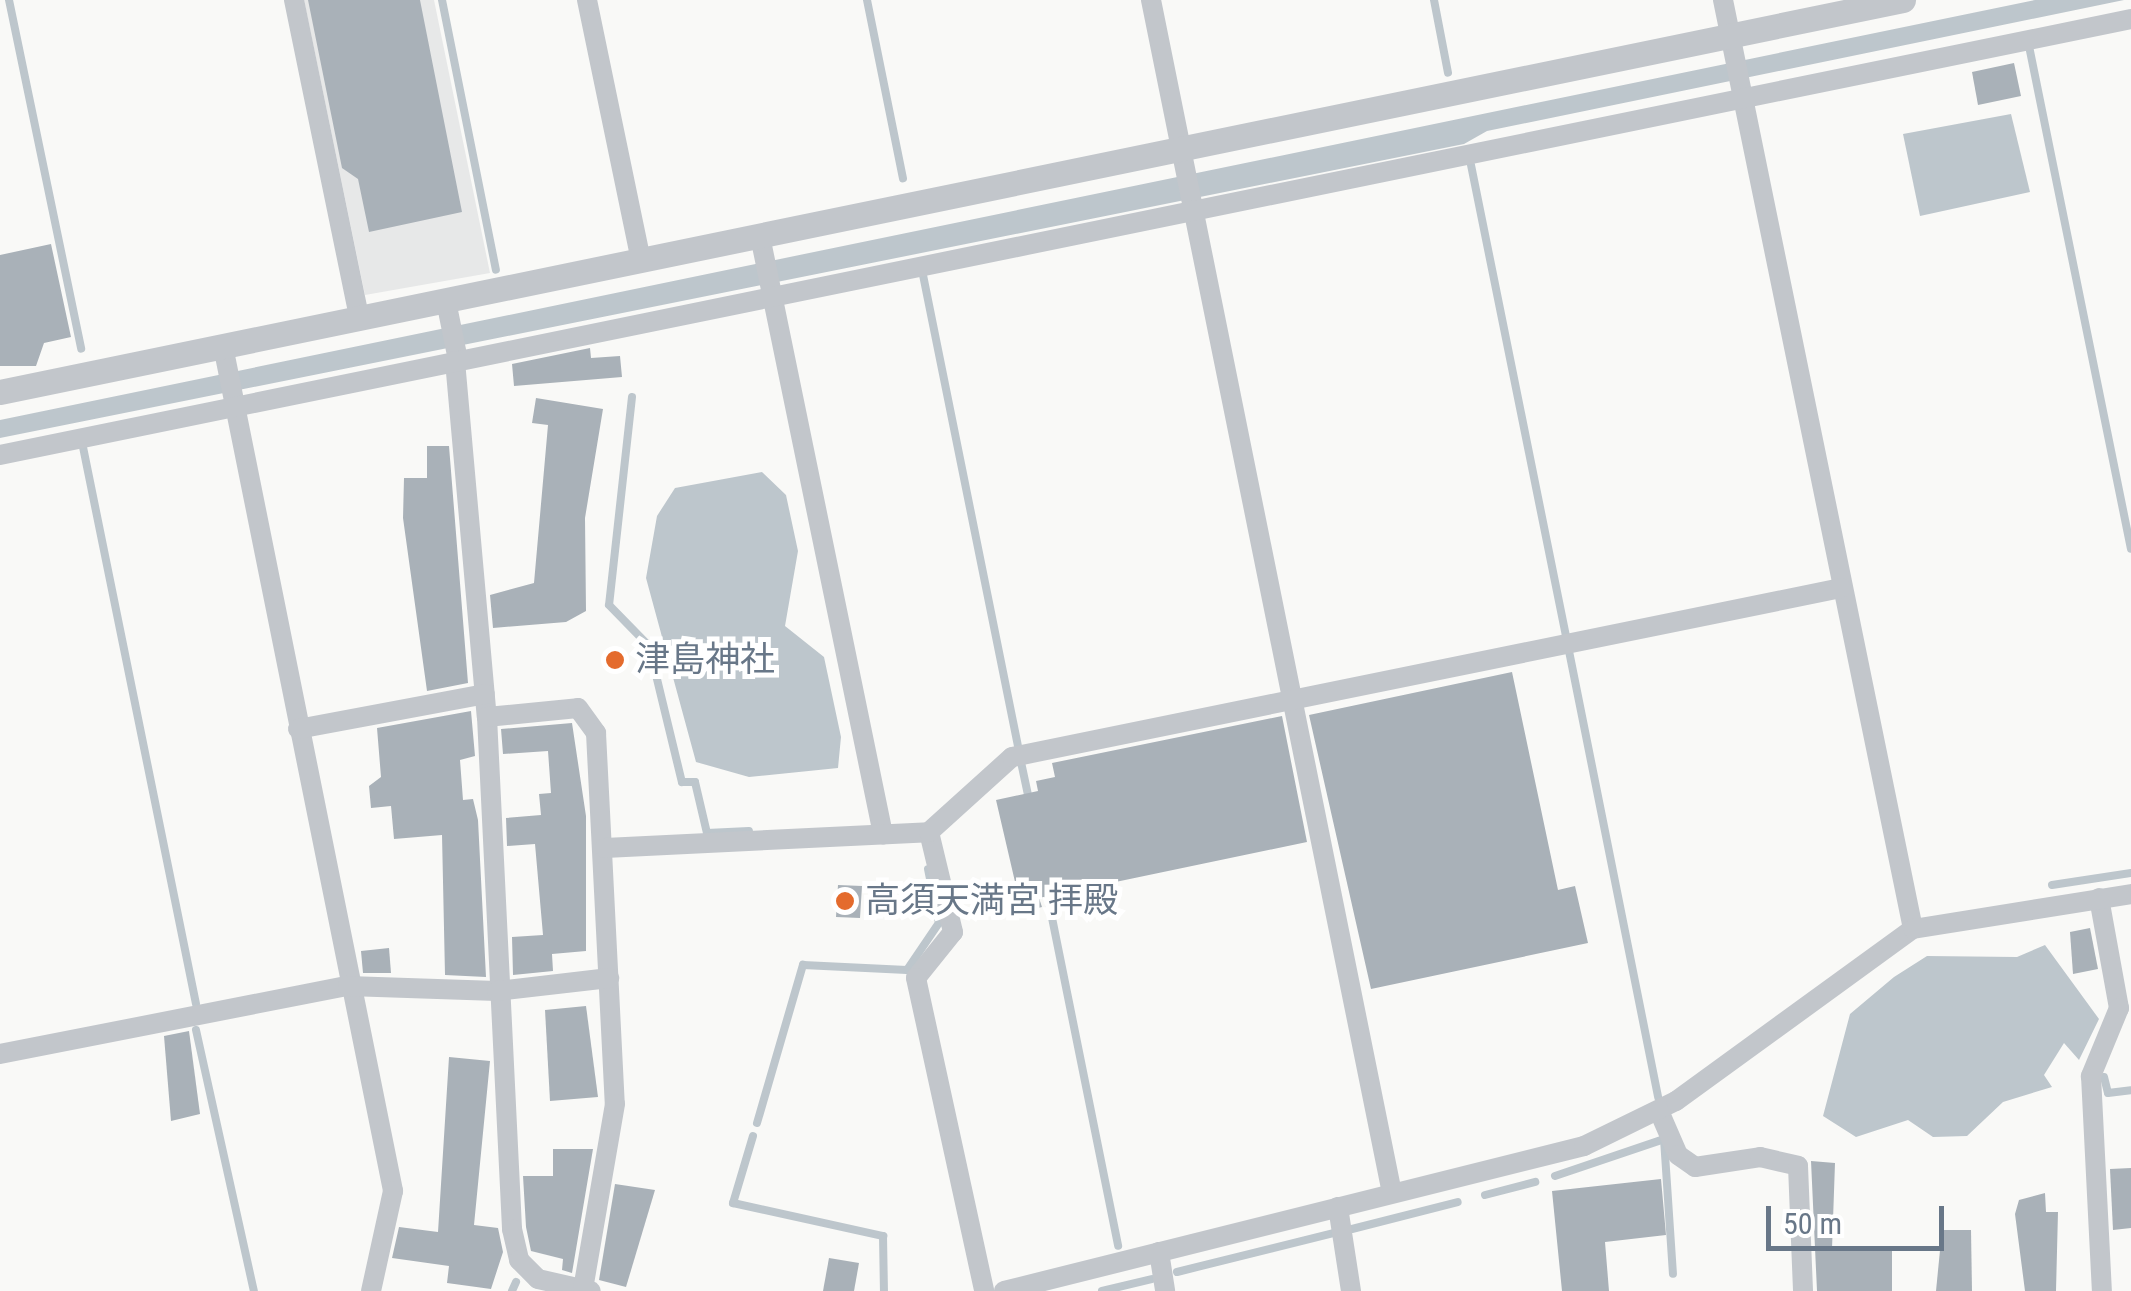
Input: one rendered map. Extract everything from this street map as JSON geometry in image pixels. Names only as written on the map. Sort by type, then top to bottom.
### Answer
[{"type":"street","points":[[294,0],[359,318]]},
{"type":"street","points":[[587,0],[641,260]]},
{"type":"street","points":[[1151,0],[1392,1193]]},
{"type":"street","points":[[1723,0],[1913,928]]},
{"type":"street","points":[[0,392],[224,352],[359,318],[448,310],[641,260],[762,244],[1183,161],[1732,45],[1904,0]]},
{"type":"street","points":[[0,455],[234,402],[1742,90],[2131,19]]},
{"type":"street","points":[[762,244],[883,834]]},
{"type":"street","points":[[448,310],[456,357],[485,694],[497,991],[520,1260],[538,1280],[587,1290],[616,1104],[596,733],[578,708],[486,717]]},
{"type":"street","points":[[224,352],[348,986],[393,1191],[372,1291]]},
{"type":"street","points":[[605,848],[929,832],[1012,757],[1841,588]]},
{"type":"street","points":[[298,729],[485,694]]},
{"type":"street","points":[[929,832],[953,932],[916,978],[984,1291]]},
{"type":"street","points":[[1004,1291],[1584,1146],[1659,1111],[1913,928],[2131,894]]},
{"type":"street","points":[[2098,898],[2119,1008],[2091,1076],[2102,1291]]},
{"type":"street","points":[[0,1054],[348,986],[497,991],[609,978]]},
{"type":"street","points":[[1659,1111],[1678,1155],[1695,1167],[1760,1158],[1798,1166],[1804,1291]]},
{"type":"street","points":[[1338,1206],[1350,1291]]},
{"type":"street","points":[[1159,1252],[1165,1291]]},
{"type":"shaded area","points":[[304,0],[434,0],[490,273],[365,295]]},
{"type":"shaded area","points":[[2035,0],[2124,0],[1487,131],[1464,144],[0,438],[0,420]]},
{"type":"shaded area","points":[[2011,114],[2030,192],[1920,216],[1903,134]]},
{"type":"shaded area","points":[[762,472],[786,495],[798,551],[785,626],[824,657],[841,737],[838,768],[749,777],[696,762],[646,578],[657,516],[675,488]]},
{"type":"shaded area","points":[[2045,945],[2099,1019],[2079,1060],[2064,1043],[2044,1075],[2052,1087],[2003,1102],[1967,1136],[1933,1137],[1908,1120],[1856,1137],[1823,1116],[1850,1014],[1894,977],[1927,956],[2017,957]]},
{"type":"building","points":[[308,0],[420,0],[462,212],[369,232],[358,179],[342,168]]},
{"type":"building","points":[[2014,63],[2021,96],[1978,105],[1972,72]]},
{"type":"building","points":[[51,244],[71,337],[44,343],[36,366],[0,366],[0,255]]},
{"type":"building","points":[[590,348],[591,358],[620,356],[622,377],[514,386],[512,364]]},
{"type":"building","points":[[536,398],[603,409],[585,518],[586,611],[566,622],[493,628],[490,595],[534,583],[548,425],[532,423]]},
{"type":"building","points":[[427,446],[449,446],[468,683],[427,691],[403,518],[404,478],[427,478]]},
{"type":"building","points":[[1512,672],[1558,890],[1575,886],[1588,943],[1371,989],[1309,715]]},
{"type":"building","points":[[471,711],[475,756],[460,760],[463,800],[473,799],[478,820],[486,977],[445,975],[442,835],[394,839],[391,806],[371,808],[369,786],[381,777],[377,728]]},
{"type":"building","points":[[1282,716],[1307,842],[1039,898],[1042,907],[1022,912],[996,800],[1038,791],[1036,781],[1055,777],[1052,763]]},
{"type":"building","points":[[572,723],[586,816],[586,951],[552,954],[553,971],[513,975],[512,937],[543,935],[535,844],[507,846],[506,818],[541,815],[539,794],[551,793],[548,751],[503,754],[501,729]]},
{"type":"building","name":"高須天満宮 拝殿","points":[[838,885],[862,886],[860,918],[836,917]]},
{"type":"building","points":[[2090,928],[2098,969],[2073,974],[2070,932]]},
{"type":"building","points":[[389,948],[391,973],[363,973],[361,951]]},
{"type":"building","points":[[586,1006],[598,1097],[550,1101],[545,1010]]},
{"type":"building","points":[[189,1031],[200,1114],[171,1121],[164,1036]]},
{"type":"building","points":[[449,1057],[490,1061],[474,1225],[498,1228],[503,1252],[491,1289],[447,1283],[449,1266],[392,1258],[399,1227],[438,1232]]},
{"type":"building","points":[[553,1149],[593,1149],[572,1273],[562,1270],[563,1259],[531,1251],[526,1227],[523,1176],[553,1176]]},
{"type":"building","points":[[1811,1161],[1835,1163],[1832,1249],[1892,1248],[1892,1291],[1817,1291]]},
{"type":"building","points":[[2131,1168],[2131,1228],[2113,1230],[2110,1169]]},
{"type":"building","points":[[1661,1179],[1666,1235],[1605,1242],[1609,1291],[1562,1291],[1552,1191]]},
{"type":"building","points":[[615,1184],[655,1190],[626,1287],[599,1280]]},
{"type":"building","points":[[2045,1193],[2046,1212],[2058,1212],[2056,1291],[2025,1291],[2015,1214],[2019,1200]]},
{"type":"building","points":[[1942,1230],[1971,1230],[1972,1291],[1936,1291]]},
{"type":"building","points":[[829,1258],[859,1263],[854,1291],[823,1291]]},
{"type":"waterway","points":[[9,0],[81,349]]},
{"type":"waterway","points":[[442,0],[496,270]]},
{"type":"waterway","points":[[867,0],[903,178]]},
{"type":"waterway","points":[[1434,0],[1448,73]]},
{"type":"waterway","points":[[2029,46],[2131,549]]},
{"type":"waterway","points":[[1471,165],[1566,636]]},
{"type":"waterway","points":[[923,275],[1018,746]]},
{"type":"waterway","points":[[632,397],[609,605],[649,646],[682,782],[695,782],[707,833],[749,831]]},
{"type":"waterway","points":[[83,447],[196,1004]]},
{"type":"waterway","points":[[1569,651],[1658,1097]]},
{"type":"waterway","points":[[1021,762],[1029,801]]},
{"type":"waterway","points":[[757,1123],[803,965],[907,970],[939,923],[928,869]]},
{"type":"waterway","points":[[2052,885],[2131,873]]},
{"type":"waterway","points":[[1046,888],[1118,1246]]},
{"type":"waterway","points":[[196,1030],[254,1291]]},
{"type":"waterway","points":[[2104,1077],[2108,1093],[2131,1090]]},
{"type":"waterway","points":[[753,1136],[733,1203],[883,1236],[884,1291]]},
{"type":"waterway","points":[[1555,1176],[1664,1139],[1673,1274]]},
{"type":"waterway","points":[[1485,1195],[1535,1182]]},
{"type":"waterway","points":[[1352,1229],[1458,1202]]},
{"type":"waterway","points":[[1177,1272],[1333,1233]]},
{"type":"waterway","points":[[1102,1291],[1152,1279]]},
{"type":"waterway","points":[[512,1291],[516,1282]]},
{"type":"place","name":"津島神社","points":[[615,660]]},
{"type":"place","name":"高須天満宮 拝殿","points":[[845,901]]}]
